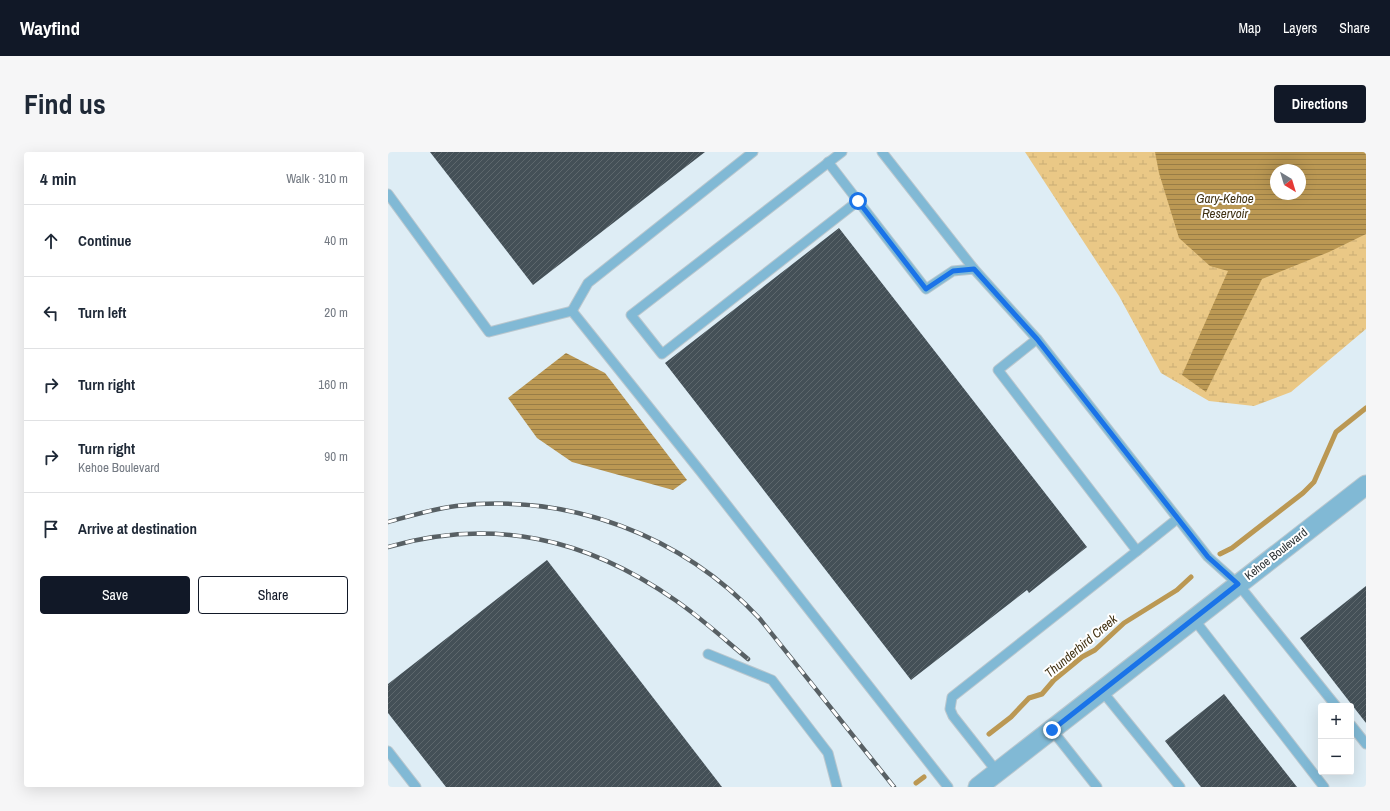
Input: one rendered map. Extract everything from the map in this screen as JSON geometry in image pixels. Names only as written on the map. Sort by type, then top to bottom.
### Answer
[{"type":"street","name":"Kehoe Boulevard","points":[[978,787],[998,773],[1193,618],[1366,485]]},
{"type":"lane","points":[[388,194],[489,332],[572,311],[588,283],[753,152]]},
{"type":"lane","points":[[842,152],[631,315],[662,354],[858,201]]},
{"type":"lane","points":[[882,152],[974,269],[1037,339],[1208,557],[1238,584],[1334,703]]},
{"type":"lane","points":[[828,162],[926,289],[953,271],[974,269]]},
{"type":"lane","points":[[572,311],[701,472],[948,787]]},
{"type":"lane","points":[[1037,339],[998,370],[1137,551]]},
{"type":"lane","points":[[998,773],[953,716],[950,709],[952,696],[1177,519]]},
{"type":"lane","points":[[1193,618],[1324,787]]},
{"type":"lane","points":[[708,654],[772,680],[828,753],[837,787]]},
{"type":"lane","points":[[1102,690],[1180,787]]},
{"type":"lane","points":[[1354,729],[1366,744]]},
{"type":"lane","points":[[1052,730],[1098,787]]},
{"type":"lane","points":[[388,751],[416,787]]},
{"type":"green space","points":[[1025,152],[1366,152],[1366,329],[1291,392],[1254,406],[1209,401],[1161,373],[1119,296]]},
{"type":"water","name":"Gary-Kehoe Reservoir","points":[[1155,152],[1366,152],[1366,234],[1329,252],[1262,279],[1206,392],[1182,375],[1228,271],[1210,266],[1179,238],[1159,173]]},
{"type":"water","points":[[566,353],[605,373],[687,480],[673,490],[572,462],[537,438],[508,398]]},
{"type":"building","points":[[430,152],[705,152],[533,285]]},
{"type":"building","points":[[839,228],[1087,547],[1029,593],[1027,590],[911,680],[665,363]]},
{"type":"building","points":[[547,560],[722,787],[446,787],[388,713],[388,684]]},
{"type":"building","points":[[1366,586],[1366,723],[1354,708],[1354,703],[1350,703],[1300,638]]},
{"type":"building","points":[[1224,694],[1297,787],[1201,787],[1165,741]]},
{"type":"waterway","name":"Thunderbird Creek","points":[[1220,554],[1232,548],[1303,493],[1314,482],[1336,432],[1366,408]]},
{"type":"waterway","name":"Thunderbird Creek","points":[[989,734],[1011,717],[1029,698],[1042,694],[1054,680],[1082,657],[1095,650],[1124,623],[1177,590],[1191,577]]},
{"type":"waterway","name":"Thunderbird Creek","points":[[916,783],[924,777]]},
{"type":"railway","points":[[388,522],[456,506],[499,504],[541,506],[582,514],[622,526],[660,543],[696,564],[729,589],[760,619],[894,787]]},
{"type":"railway","points":[[388,547],[427,538],[465,534],[501,534],[538,539],[573,548],[607,561],[641,579],[675,600],[703,621],[748,659]]},
{"type":"route","points":[[858,201],[926,289],[953,271],[974,269],[1037,339],[1208,557],[1238,584],[1052,730]]}]
